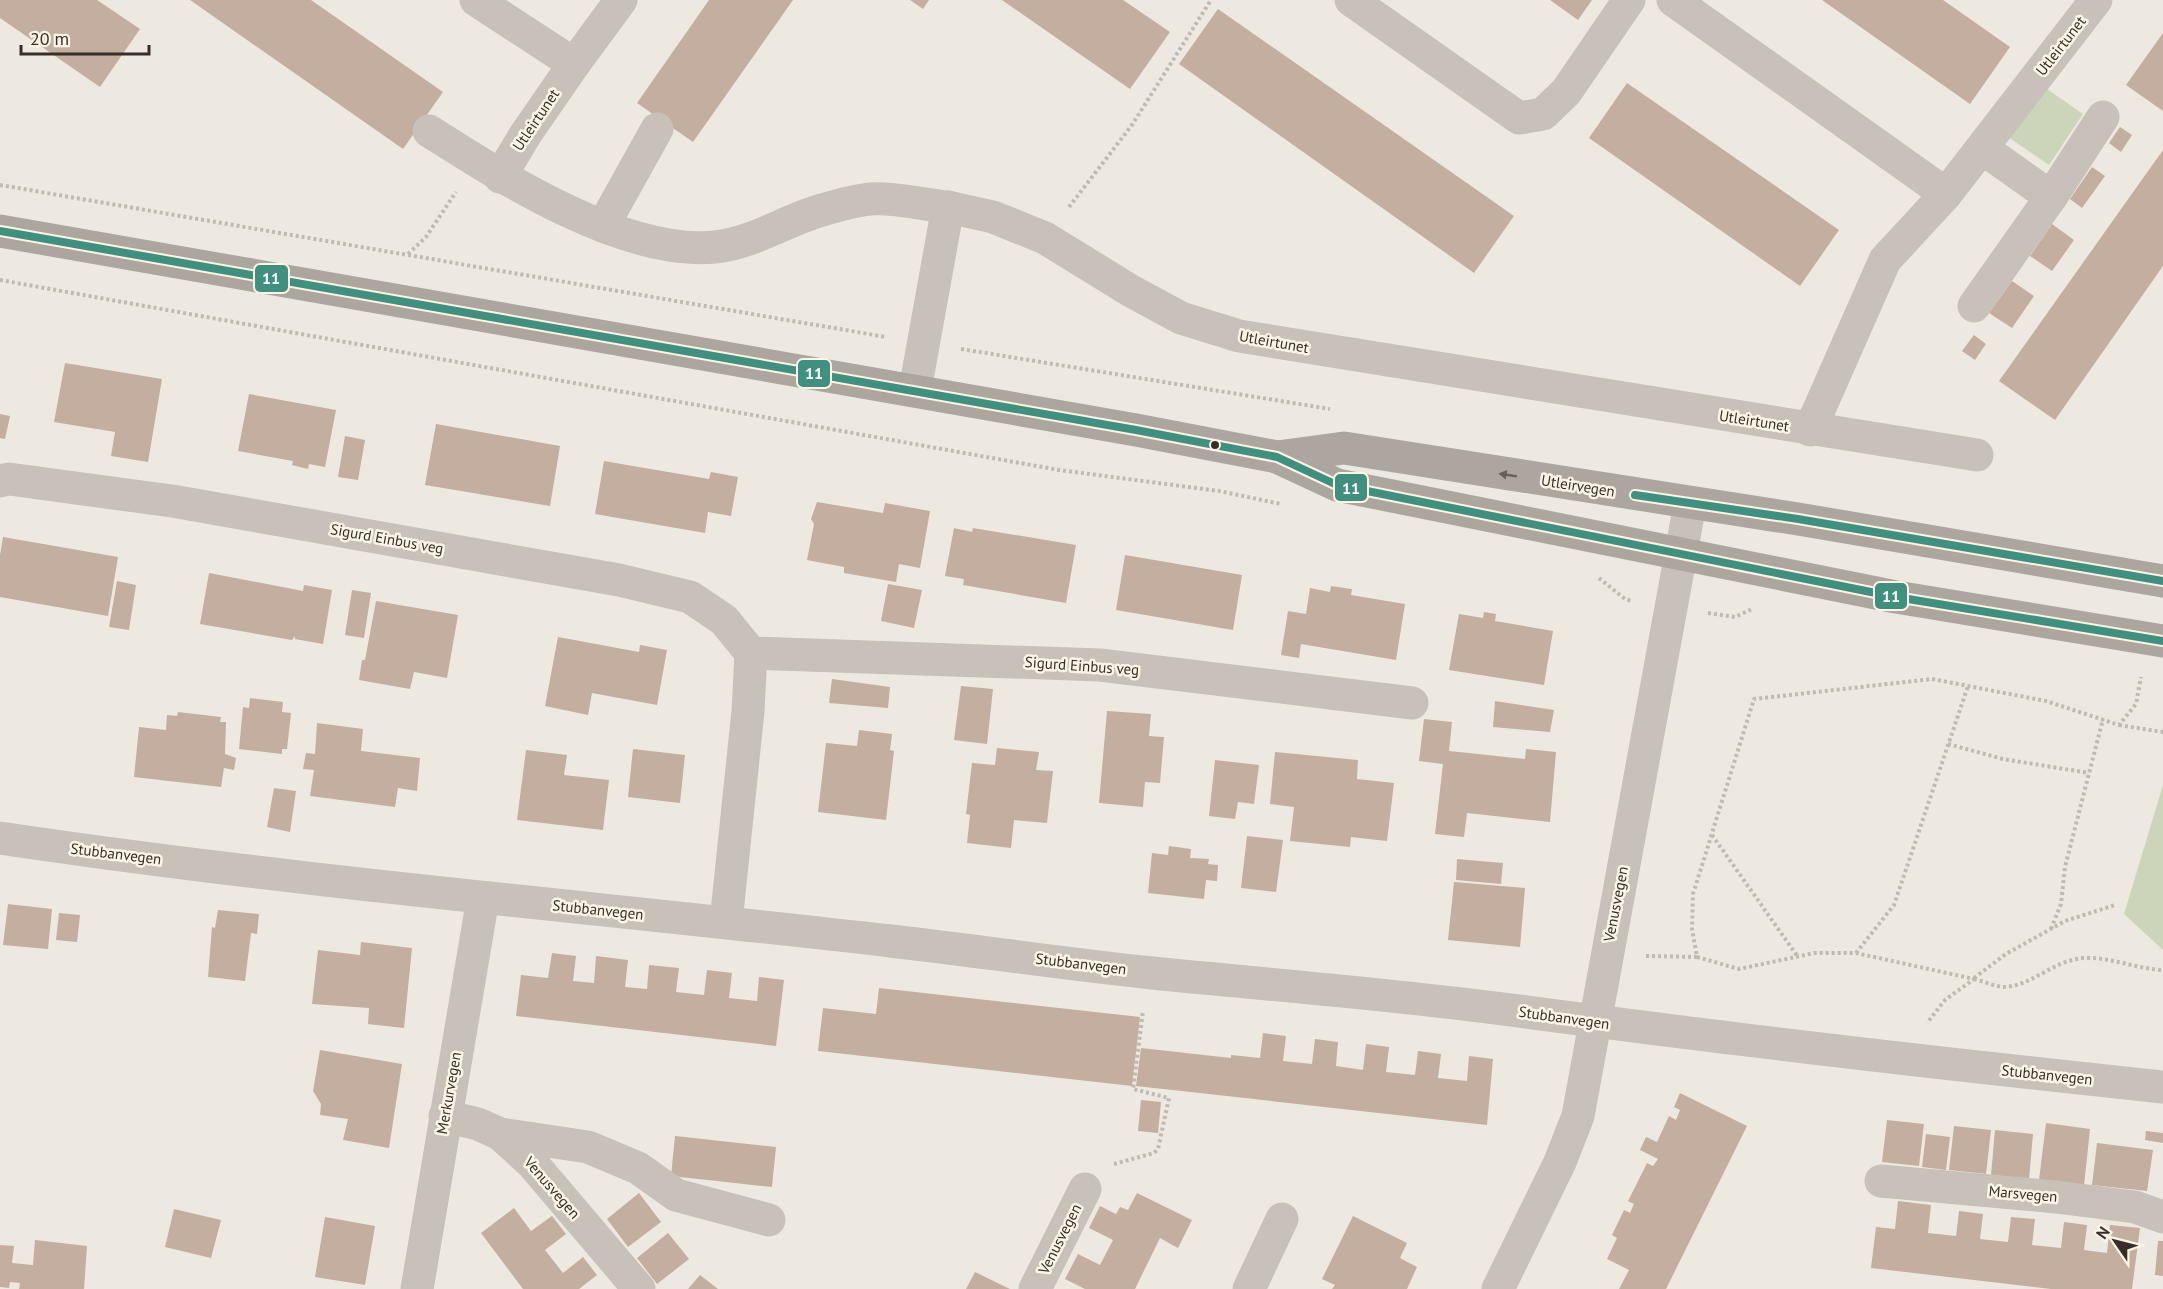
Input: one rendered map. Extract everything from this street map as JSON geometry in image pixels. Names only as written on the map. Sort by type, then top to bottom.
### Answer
[{"type":"main road","name":"Utleirvegen","points":[[0,231],[915,390],[1277,457],[1337,486],[1896,597],[2163,641]]},
{"type":"main road","name":"Utleirvegen","points":[[1277,457],[1344,448],[1690,504],[1798,519],[2163,581]]},
{"type":"street","points":[[476,0],[574,64]]},
{"type":"street","name":"Utleirtunet","points":[[488,169],[525,135],[621,0]]},
{"type":"street","points":[[1351,0],[1519,118],[1543,114],[1566,92],[1629,0]]},
{"type":"street","points":[[1673,0],[1946,194]]},
{"type":"street","name":"Utleirtunet","points":[[1810,430],[1885,260],[1946,194],[2096,0]]},
{"type":"street","points":[[1974,306],[2051,197],[2103,117]]},
{"type":"street","points":[[603,226],[657,129]]},
{"type":"street","name":"Utleirtunet","points":[[429,131],[488,169],[603,226],[666,245],[716,247],[761,236],[821,210],[872,199],[948,207],[993,217],[1045,238],[1180,318],[1239,336],[1810,430],[1977,454]]},
{"type":"street","points":[[1982,148],[2051,197]]},
{"type":"street","points":[[915,390],[948,207]]},
{"type":"street","name":"Sigurd Einbus veg","points":[[0,481],[9,479],[172,501],[619,580],[690,597],[724,620],[751,653],[1100,665],[1412,703]]},
{"type":"street","name":"Venusvegen","points":[[1498,1289],[1560,1162],[1578,1116],[1609,940],[1683,555],[1690,504]]},
{"type":"street","points":[[726,922],[748,711],[751,653]]},
{"type":"street","name":"Stubbanvegen","points":[[0,838],[117,855],[483,898],[726,922],[1148,972],[1499,1008],[1596,1023],[2163,1087]]},
{"type":"street","name":"Merkurvegen","points":[[417,1289],[483,898]]},
{"type":"street","name":"Venusvegen","points":[[445,1116],[478,1124],[500,1134],[531,1163],[639,1289]]},
{"type":"street","points":[[500,1134],[588,1147],[638,1168],[676,1195],[769,1220]]},
{"type":"street","name":"Marsvegen","points":[[1881,1181],[2056,1197],[2135,1207],[2163,1217]]},
{"type":"street","name":"Venusvegen","points":[[1035,1289],[1085,1189]]},
{"type":"street","points":[[1249,1289],[1282,1219]]},
{"type":"path","points":[[1045,238],[1132,125],[1211,0]]},
{"type":"path","points":[[407,255],[488,169]]},
{"type":"path","points":[[0,185],[924,343],[1334,409]]},
{"type":"path","points":[[0,280],[1012,462],[1219,491],[1288,505]]},
{"type":"path","points":[[1595,575],[1625,599]]},
{"type":"path","points":[[2119,725],[2136,704],[2142,675]]},
{"type":"path","points":[[1697,957],[1692,929],[1693,894],[1754,699],[1932,679],[2046,701],[2119,725],[2163,732]]},
{"type":"path","points":[[1856,953],[1894,905],[1968,686]]},
{"type":"path","points":[[2051,929],[2061,904],[2065,867],[2103,719]]},
{"type":"path","points":[[1948,744],[2003,759],[2089,773]]},
{"type":"path","points":[[1712,835],[1798,957]]},
{"type":"path","points":[[1908,1060],[1927,1022],[1944,1000],[2006,954],[2065,921],[2115,905]]},
{"type":"path","points":[[1639,956],[1697,957],[1739,969],[1814,953],[1856,953],[2005,987],[2030,979],[2060,962],[2089,958],[2145,969],[2163,970]]},
{"type":"path","points":[[1085,1189],[1100,1168],[1154,1153],[1161,1143],[1169,1098],[1133,1089],[1148,972]]},
{"type":"green space","points":[[2040,84],[2083,114],[2049,165],[2005,135]]},
{"type":"green space","points":[[2163,785],[2163,950],[2124,914]]},
{"type":"building","points":[[0,0],[97,0],[140,29],[100,87],[0,18]]},
{"type":"building","points":[[190,0],[311,0],[443,92],[403,149]]},
{"type":"building","points":[[709,0],[793,0],[693,142],[637,103]]},
{"type":"building","points":[[910,0],[929,0],[923,9]]},
{"type":"building","points":[[1002,0],[1123,0],[1170,32],[1130,89]]},
{"type":"building","points":[[1550,0],[1592,0],[1578,20]]},
{"type":"building","points":[[1822,0],[1943,0],[2010,47],[1970,104]]},
{"type":"building","points":[[1218,9],[1514,216],[1474,273],[1179,64]]},
{"type":"building","points":[[2163,33],[2163,111],[2126,85]]},
{"type":"building","points":[[1627,83],[1839,230],[1800,286],[1589,138]]},
{"type":"building","points":[[2120,127],[2132,135],[2121,152],[2109,143]]},
{"type":"building","points":[[2163,150],[2163,266],[2055,420],[1999,381]]},
{"type":"building","points":[[2092,167],[2105,176],[2082,208],[2070,199]]},
{"type":"building","points":[[2052,224],[2074,240],[2052,271],[2030,256]]},
{"type":"building","points":[[2012,281],[2034,296],[2012,328],[1989,313]]},
{"type":"building","points":[[1974,335],[1986,344],[1975,360],[1962,351]]},
{"type":"building","points":[[65,363],[162,379],[148,462],[111,456],[115,432],[54,422]]},
{"type":"building","points":[[249,394],[336,410],[325,467],[309,464],[308,469],[292,465],[293,461],[238,451]]},
{"type":"building","points":[[0,414],[10,416],[5,439],[0,438]]},
{"type":"building","points":[[436,424],[560,446],[550,506],[425,485]]},
{"type":"building","points":[[345,436],[365,440],[358,480],[338,477]]},
{"type":"building","points":[[604,461],[709,479],[711,472],[738,477],[731,516],[708,512],[705,533],[595,514]]},
{"type":"building","points":[[817,502],[883,513],[885,503],[930,511],[920,568],[899,564],[896,582],[844,573],[844,567],[807,560],[814,524],[811,519]]},
{"type":"building","points":[[954,528],[972,532],[973,528],[1076,545],[1066,603],[963,585],[964,579],[945,576]]},
{"type":"building","points":[[3,537],[118,557],[108,616],[0,597],[0,555]]},
{"type":"building","points":[[1125,555],[1242,575],[1233,630],[1116,610]]},
{"type":"building","points":[[209,573],[303,591],[304,585],[332,590],[323,644],[295,639],[295,636],[292,640],[200,624]]},
{"type":"building","points":[[117,581],[136,585],[129,630],[109,627]]},
{"type":"building","points":[[888,584],[922,590],[914,628],[881,621]]},
{"type":"building","points":[[1331,586],[1352,589],[1351,595],[1405,604],[1396,660],[1301,644],[1299,658],[1281,655],[1288,611],[1306,614],[1310,588],[1330,592]]},
{"type":"building","points":[[352,590],[371,593],[364,638],[345,635]]},
{"type":"building","points":[[376,601],[458,615],[447,678],[414,672],[410,689],[359,680]]},
{"type":"building","points":[[1484,612],[1496,614],[1495,621],[1553,631],[1544,685],[1449,670],[1459,614],[1483,618]]},
{"type":"building","points":[[558,637],[639,652],[640,645],[667,650],[657,705],[592,693],[588,715],[545,706]]},
{"type":"building","points":[[832,679],[890,687],[888,708],[829,703]]},
{"type":"building","points":[[961,686],[993,689],[987,744],[954,740]]},
{"type":"building","points":[[250,698],[283,702],[282,712],[291,713],[287,749],[282,749],[282,754],[239,749],[243,707],[249,708]]},
{"type":"building","points":[[1495,701],[1554,710],[1550,732],[1493,727]]},
{"type":"building","points":[[1107,711],[1151,714],[1149,736],[1164,737],[1160,783],[1145,782],[1143,807],[1099,803]]},
{"type":"building","points":[[178,712],[221,717],[220,722],[226,722],[225,754],[236,758],[234,770],[224,768],[221,787],[134,777],[139,727],[166,730],[167,715],[177,716]]},
{"type":"building","points":[[1424,719],[1452,722],[1449,751],[1525,759],[1526,749],[1556,752],[1550,822],[1467,813],[1464,837],[1435,834],[1443,764],[1419,761]]},
{"type":"building","points":[[317,723],[363,729],[361,751],[420,758],[417,791],[398,788],[395,807],[310,796],[314,770],[303,769],[306,753],[315,754]]},
{"type":"building","points":[[859,730],[892,734],[890,750],[894,751],[886,820],[818,812],[826,743],[857,746]]},
{"type":"building","points":[[997,748],[1039,752],[1036,770],[1053,771],[1047,823],[1014,820],[1011,848],[967,843],[970,815],[966,814],[972,763],[995,765]]},
{"type":"building","points":[[633,749],[685,755],[680,803],[628,797]]},
{"type":"building","points":[[526,750],[567,755],[564,775],[609,780],[603,830],[517,820]]},
{"type":"building","points":[[1275,752],[1358,760],[1357,779],[1394,783],[1387,841],[1351,837],[1350,847],[1290,841],[1294,807],[1270,804]]},
{"type":"building","points":[[1215,760],[1259,765],[1254,804],[1238,802],[1235,819],[1209,816]]},
{"type":"building","points":[[274,788],[296,791],[290,832],[267,827]]},
{"type":"building","points":[[1247,836],[1283,840],[1276,892],[1241,888]]},
{"type":"building","points":[[1169,846],[1191,849],[1190,858],[1209,859],[1208,864],[1218,865],[1217,881],[1206,880],[1204,899],[1148,893],[1152,853],[1168,855]]},
{"type":"building","points":[[1457,859],[1503,863],[1501,884],[1456,880]]},
{"type":"building","points":[[1454,882],[1525,888],[1520,947],[1448,940]]},
{"type":"building","points":[[8,904],[52,909],[48,949],[3,945]]},
{"type":"building","points":[[218,910],[259,914],[257,934],[251,933],[245,981],[208,977],[212,927],[215,928]]},
{"type":"building","points":[[59,913],[80,915],[77,942],[56,940]]},
{"type":"building","points":[[361,942],[412,948],[404,1028],[368,1024],[369,1008],[312,1004],[318,950],[360,955]]},
{"type":"building","points":[[552,953],[576,956],[573,981],[594,983],[596,956],[628,960],[625,987],[647,989],[649,965],[679,968],[676,992],[704,995],[707,970],[732,973],[729,998],[757,1001],[759,977],[784,980],[776,1046],[516,1016],[521,975],[548,978]]},
{"type":"building","points":[[879,988],[1140,1017],[1132,1086],[818,1051],[823,1008],[876,1014]]},
{"type":"building","points":[[1263,1033],[1286,1036],[1283,1061],[1312,1064],[1315,1039],[1338,1042],[1336,1066],[1363,1070],[1366,1044],[1389,1047],[1386,1072],[1415,1075],[1418,1051],[1441,1054],[1438,1078],[1467,1081],[1469,1056],[1493,1059],[1487,1125],[1136,1086],[1141,1048],[1231,1058],[1231,1055],[1260,1058]]},
{"type":"building","points":[[320,1050],[402,1064],[389,1148],[343,1140],[348,1119],[320,1115],[321,1104],[313,1091]]},
{"type":"building","points":[[1680,1093],[1747,1126],[1666,1289],[1619,1289],[1629,1270],[1607,1259],[1617,1238],[1612,1235],[1624,1210],[1630,1213],[1634,1204],[1628,1201],[1647,1163],[1653,1166],[1658,1159],[1640,1150],[1646,1137],[1657,1142],[1669,1116],[1676,1120],[1680,1110],[1674,1107]]},
{"type":"building","points":[[1141,1100],[1161,1102],[1158,1133],[1138,1131]]},
{"type":"building","points":[[1887,1120],[1924,1124],[1919,1166],[1882,1162]]},
{"type":"building","points":[[2046,1123],[2090,1129],[2084,1186],[2039,1180]]},
{"type":"building","points":[[1954,1126],[1991,1130],[1986,1174],[1949,1170]]},
{"type":"building","points":[[1995,1130],[2033,1134],[2029,1179],[1991,1175]]},
{"type":"building","points":[[2146,1131],[2163,1133],[2163,1143],[2145,1140]]},
{"type":"building","points":[[1926,1134],[1950,1137],[1946,1170],[1922,1167]]},
{"type":"building","points":[[675,1136],[776,1147],[772,1187],[671,1176]]},
{"type":"building","points":[[2097,1143],[2153,1150],[2147,1191],[2092,1185]]},
{"type":"building","points":[[639,1193],[661,1222],[628,1247],[607,1219]]},
{"type":"building","points":[[1137,1193],[1192,1220],[1178,1248],[1160,1238],[1135,1289],[1085,1289],[1065,1279],[1078,1254],[1100,1265],[1113,1240],[1089,1228],[1100,1206],[1116,1214],[1120,1207],[1128,1210]]},
{"type":"building","points":[[1898,1201],[1931,1205],[1928,1233],[1956,1236],[1959,1211],[1983,1214],[1980,1239],[2008,1242],[2011,1217],[2035,1219],[2032,1245],[2061,1248],[2064,1222],[2087,1225],[2084,1250],[2107,1253],[2110,1225],[2140,1228],[2132,1289],[2051,1289],[1871,1268],[1876,1227],[1895,1229]]},
{"type":"building","points":[[514,1208],[531,1231],[552,1216],[566,1234],[545,1250],[563,1273],[583,1257],[597,1275],[579,1289],[523,1289],[481,1233]]},
{"type":"building","points":[[174,1209],[221,1220],[211,1258],[165,1247]]},
{"type":"building","points":[[1353,1216],[1407,1243],[1400,1258],[1417,1267],[1407,1289],[1332,1289],[1335,1285],[1322,1279]]},
{"type":"building","points":[[325,1217],[375,1226],[365,1285],[315,1277]]},
{"type":"building","points":[[668,1233],[689,1259],[657,1284],[637,1258]]},
{"type":"building","points":[[35,1240],[87,1246],[84,1289],[19,1289],[20,1283],[10,1282],[9,1288],[0,1287],[0,1245],[14,1246],[12,1263],[33,1265]]},
{"type":"building","points":[[2158,1241],[2163,1241],[2163,1276],[2155,1275]]},
{"type":"building","points":[[975,1272],[1010,1289],[966,1289]]},
{"type":"building","points":[[700,1275],[718,1289],[688,1289]]},
{"type":"transit line","name":"11","points":[[0,231],[1136,430],[1277,457],[1337,485],[1896,597],[2163,641]]},
{"type":"transit line","name":"11","points":[[1635,495],[1798,519],[2163,581]]}]
